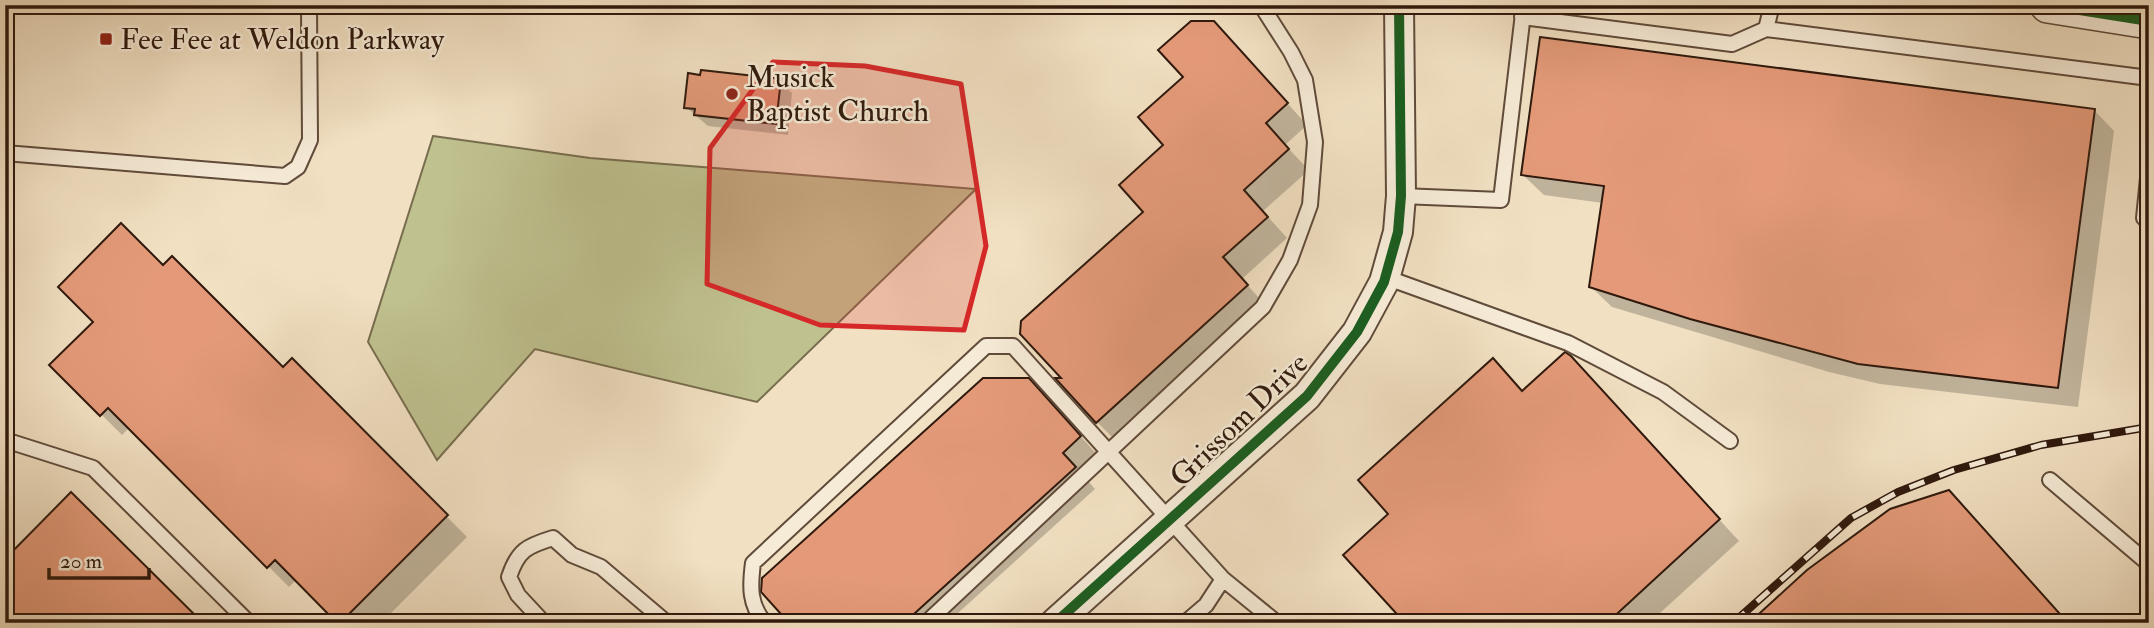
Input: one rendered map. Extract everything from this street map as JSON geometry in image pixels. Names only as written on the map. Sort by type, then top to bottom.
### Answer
[{"type":"street","name":"Grissom Drive","points":[[1055,623],[1307,396],[1357,332],[1385,277],[1398,232],[1401,196],[1398,5]]},
{"type":"street","points":[[2048,5],[2149,21]]},
{"type":"lane","points":[[5,153],[285,176],[298,167],[310,140],[309,5]]},
{"type":"lane","points":[[926,623],[1263,307],[1290,260],[1310,205],[1315,142],[1305,80],[1261,5]]},
{"type":"lane","points":[[1766,29],[1772,5]]},
{"type":"lane","points":[[1401,196],[1501,200],[1523,11],[1732,44],[1766,29],[2149,78]]},
{"type":"lane","points":[[2149,168],[2144,218],[2149,219]]},
{"type":"lane","points":[[1385,277],[1568,343],[1663,391],[1730,441]]},
{"type":"lane","points":[[765,623],[756,613],[750,588],[753,563],[986,346],[1013,346],[1223,579],[1277,623]]},
{"type":"lane","points":[[5,440],[93,468],[249,623]]},
{"type":"lane","points":[[2050,480],[2149,564]]},
{"type":"lane","points":[[544,623],[518,595],[509,578],[514,562],[528,546],[553,538],[572,555],[601,568],[667,623]]},
{"type":"lane","points":[[1189,619],[1206,605],[1223,579]]},
{"type":"highlighted area","points":[[773,62],[865,66],[961,84],[986,246],[964,330],[820,325],[707,284],[710,148]]},
{"type":"green space","points":[[433,136],[590,158],[976,189],[757,402],[535,349],[437,460],[368,342]]},
{"type":"building","points":[[1191,21],[1214,21],[1288,103],[1266,123],[1289,149],[1244,190],[1268,217],[1223,257],[1248,285],[1096,423],[1055,378],[1061,378],[1020,334],[1021,321],[1143,212],[1119,185],[1163,145],[1138,117],[1183,77],[1158,50]]},
{"type":"building","points":[[1540,37],[2095,109],[2058,388],[1858,364],[1690,319],[1589,287],[1604,186],[1521,175]]},
{"type":"building","name":"Musick Baptist Church","points":[[701,70],[781,79],[776,124],[694,115],[695,109],[684,108],[688,73],[700,75]]},
{"type":"building","points":[[121,223],[163,265],[172,256],[283,367],[292,358],[448,515],[340,623],[275,560],[267,568],[108,408],[100,416],[49,365],[93,322],[58,287]]},
{"type":"building","points":[[1565,352],[1720,519],[1607,623],[1405,623],[1343,555],[1388,514],[1358,480],[1493,358],[1522,391]]},
{"type":"building","points":[[983,378],[1029,378],[1081,436],[1063,453],[1076,467],[904,623],[789,623],[761,592],[762,578]]},
{"type":"building","points":[[1949,490],[2068,623],[1749,623],[1807,570],[1890,509]]},
{"type":"building","points":[[71,492],[203,623],[5,623],[5,559]]},
{"type":"railway","points":[[1733,623],[1851,518],[1898,492],[1954,470],[2041,445],[2149,427]]},
{"type":"cycle path","points":[[1055,623],[1307,396],[1357,332],[1384,282],[1398,232],[1401,196],[1399,5]]},
{"type":"cycle path","points":[[2048,5],[2149,21]]},
{"type":"place","name":"Fee Fee at Weldon Parkway","points":[[106,39]]},
{"type":"place","name":"Musick Baptist Church","points":[[732,94]]}]
